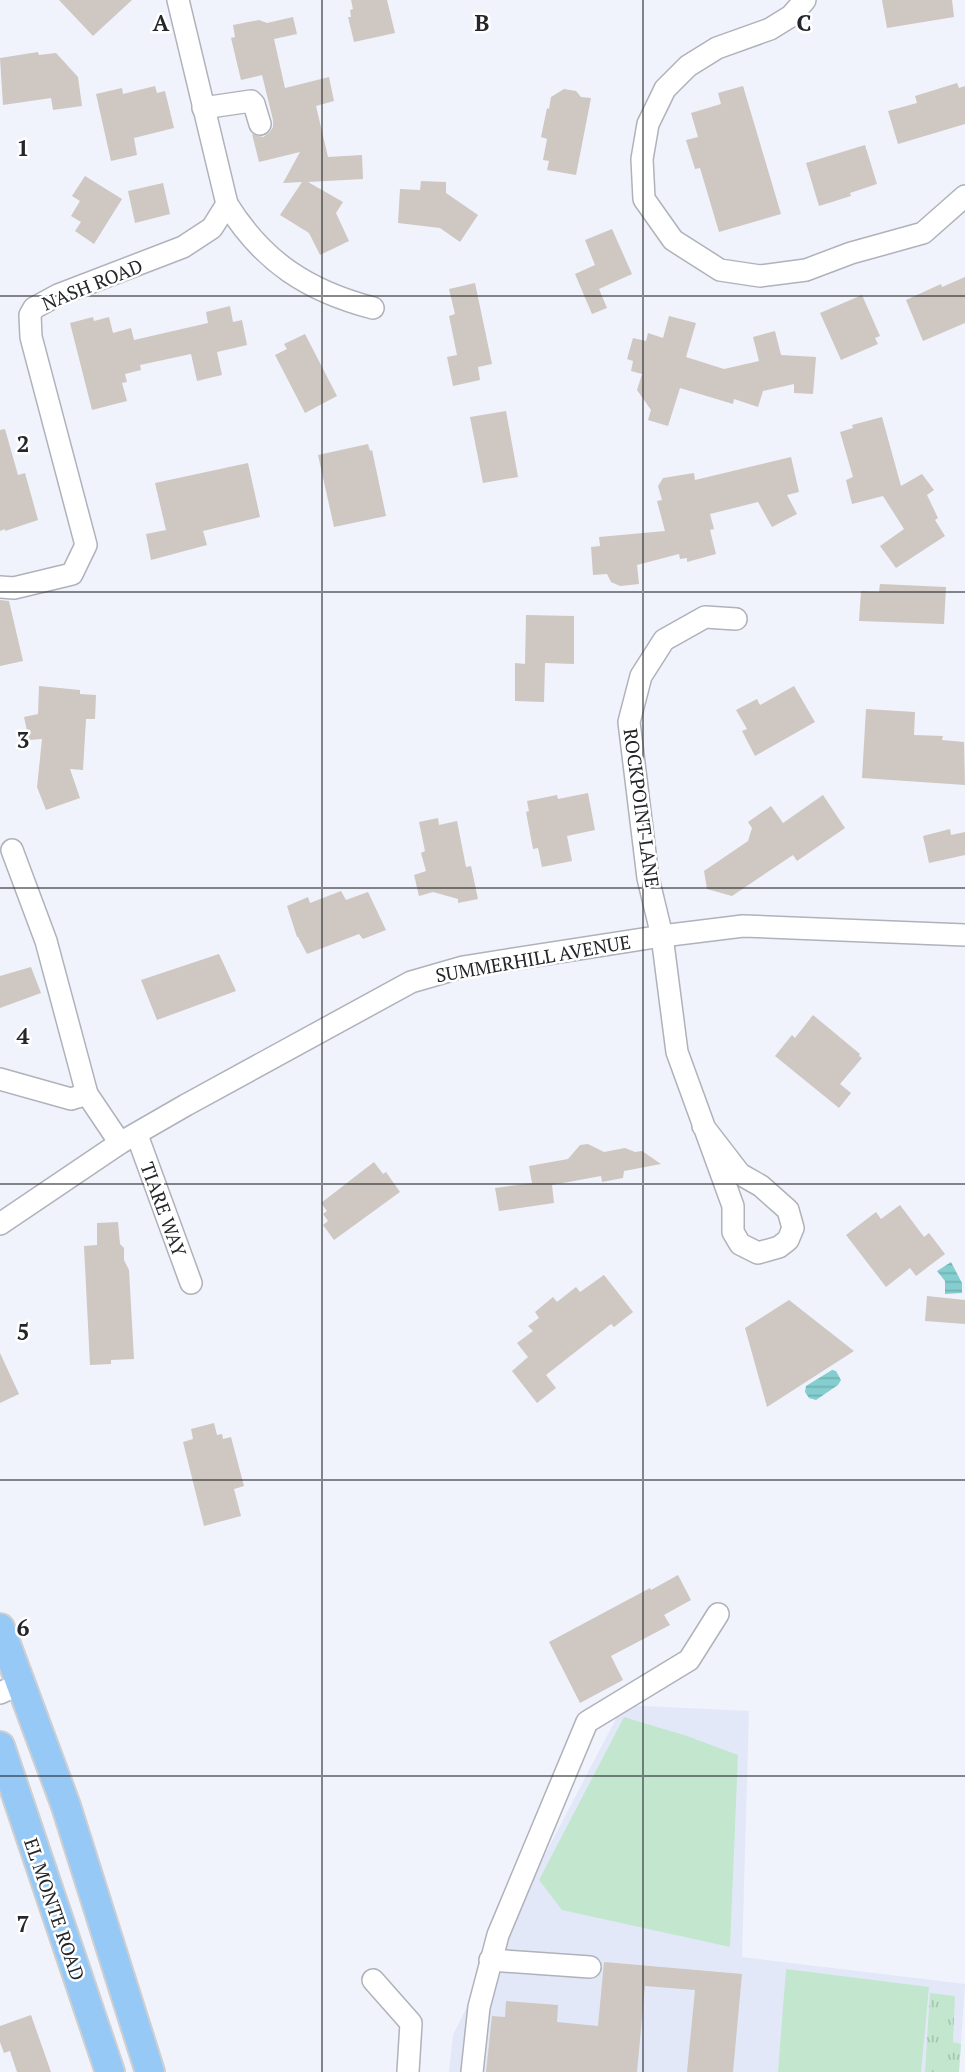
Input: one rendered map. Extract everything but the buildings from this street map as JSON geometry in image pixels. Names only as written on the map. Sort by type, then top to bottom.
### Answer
[{"type":"main road","name":"EL MONTE ROAD","points":[[0,1628],[11,1688],[66,1806],[149,2072]]},
{"type":"main road","name":"EL MONTE ROAD","points":[[0,1746],[110,2072]]},
{"type":"street","points":[[805,0],[791,16],[770,29],[717,48],[688,66],[664,89],[648,124],[642,159],[644,199],[673,240],[720,270],[760,276],[806,270],[851,253],[923,233],[965,196]]},
{"type":"street","points":[[182,1],[203,108],[227,204],[251,240],[282,266],[335,296],[373,308]]},
{"type":"street","points":[[203,108],[251,101],[260,124]]},
{"type":"street","name":"NASH ROAD","points":[[0,587],[14,587],[72,574],[86,545],[31,337],[30,315],[34,308],[58,295],[183,247],[212,228],[227,204]]},
{"type":"street","name":"ROCKPOINT LANE","points":[[703,1126],[740,1174],[761,1186],[788,1210],[793,1228],[788,1240],[779,1247],[758,1253],[740,1244],[733,1232],[733,1206],[703,1126],[677,1052],[662,936],[648,878],[629,722],[641,676],[664,640],[705,617],[736,619]]},
{"type":"street","points":[[0,1079],[71,1099],[87,1094],[46,941],[12,850]]},
{"type":"street","name":"SUMMERHILL AVENUE","points":[[0,1224],[186,1105],[411,982],[463,967],[743,926],[965,935]]},
{"type":"street","name":"TIARE WAY","points":[[87,1094],[129,1139],[191,1283]]},
{"type":"street","points":[[472,2072],[478,2007],[498,1935],[587,1722],[690,1660],[718,1615]]},
{"type":"street","points":[[490,1960],[590,1967]]},
{"type":"street","points":[[373,1980],[411,2023],[408,2072]]},
{"type":"shaded area","points":[[623,1705],[749,1711],[742,1957],[965,1984],[959,2072],[449,2072],[453,2035]]},
{"type":"green space","points":[[624,1717],[738,1755],[730,1947],[562,1910],[539,1880]]},
{"type":"green space","points":[[786,1969],[929,1987],[921,2072],[778,2072]]},
{"type":"green space","points":[[930,1993],[955,1996],[953,2042],[961,2044],[959,2072],[925,2072]]},
{"type":"water","points":[[951,1262],[962,1283],[962,1293],[945,1294],[945,1281],[937,1271]]},
{"type":"water","points":[[832,1370],[836,1371],[841,1380],[838,1385],[816,1400],[809,1398],[805,1392],[806,1386]]}]
